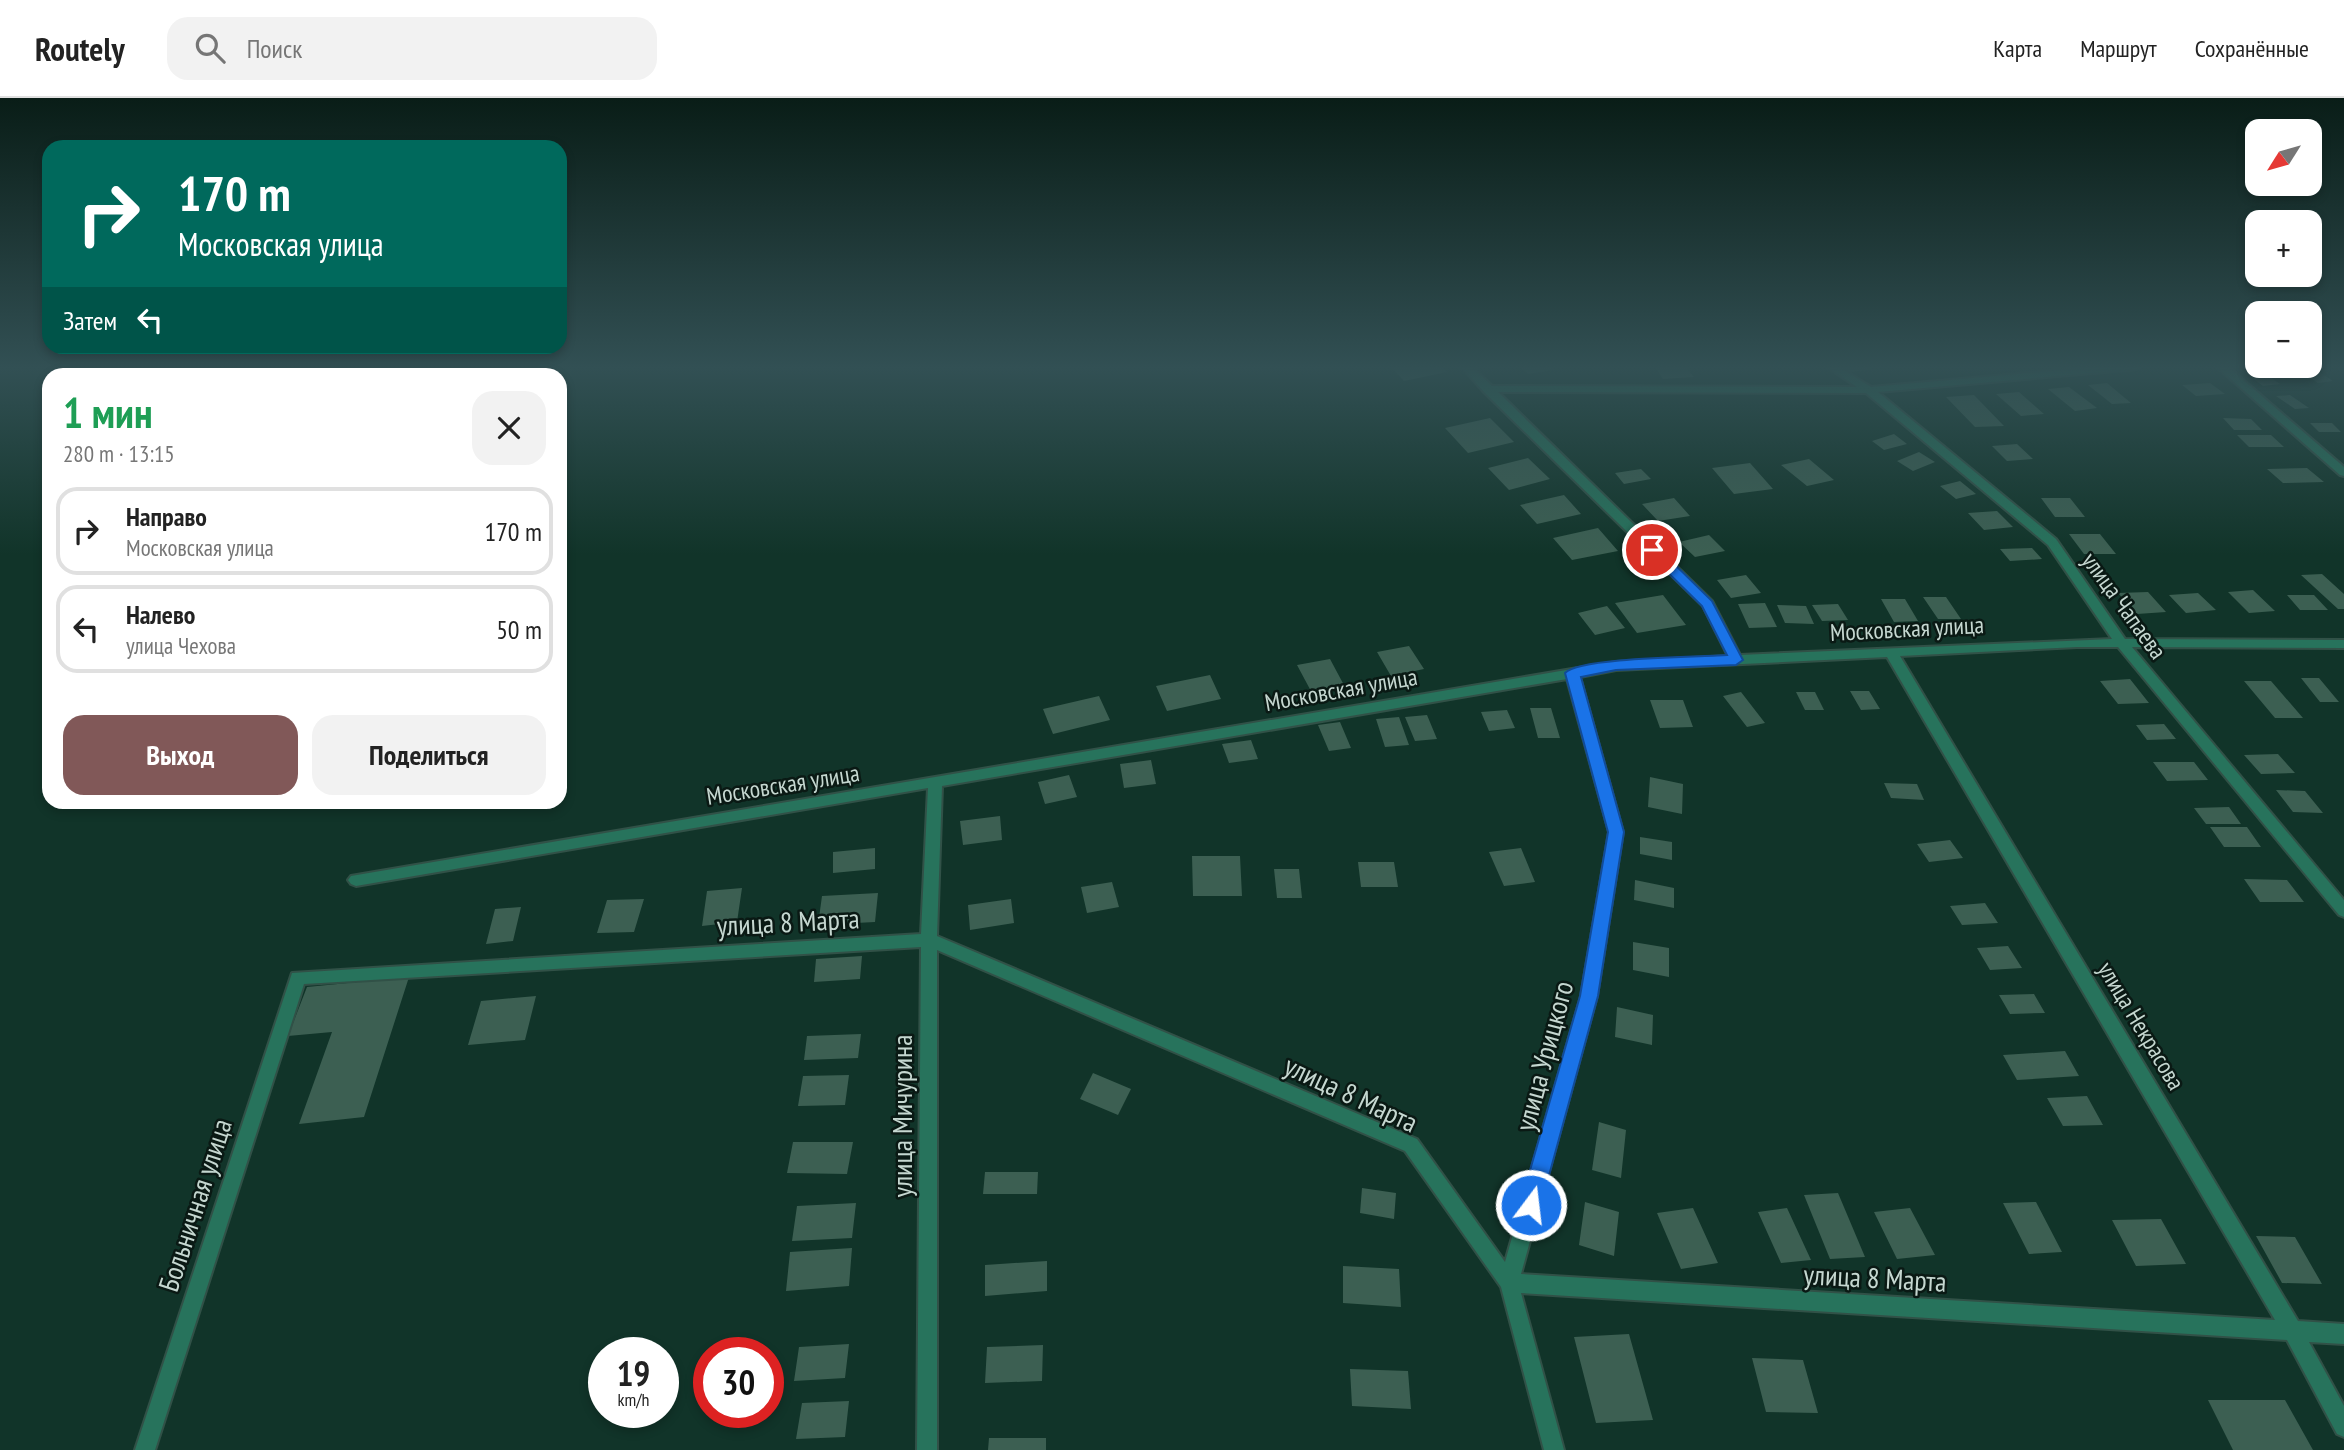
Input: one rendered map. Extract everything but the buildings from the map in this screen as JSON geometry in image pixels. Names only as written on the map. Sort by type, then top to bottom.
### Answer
[{"type":"street","points":[[1528,429],[1707,604],[1736,660]]},
{"type":"street","name":"улица Чапаева","points":[[1916,429],[2052,542],[2121,643],[2344,911]]},
{"type":"street","points":[[2294,429],[2344,473]]},
{"type":"street","name":"Московская улица","points":[[356,880],[1616,666],[2121,643],[2344,644]]},
{"type":"street","name":"улица Некрасова","points":[[1891,652],[2292,1330],[2344,1427]]},
{"type":"street","name":"улица Урицкого","points":[[1509,1283],[1589,996],[1616,832],[1572,673]]},
{"type":"street","name":"улица Мичурина","points":[[927,1450],[929,940],[935,783]]},
{"type":"street","name":"улица 8 Марта","points":[[298,978],[929,940],[1411,1146],[1509,1283],[2344,1334]]},
{"type":"street","name":"Больничная улица","points":[[145,1450],[298,978]]},
{"type":"street","points":[[1509,1283],[1554,1450]]},
{"type":"route","points":[[1531,1205],[1589,996],[1616,832],[1572,673],[1616,666],[1736,660],[1707,604],[1652,550]]}]
